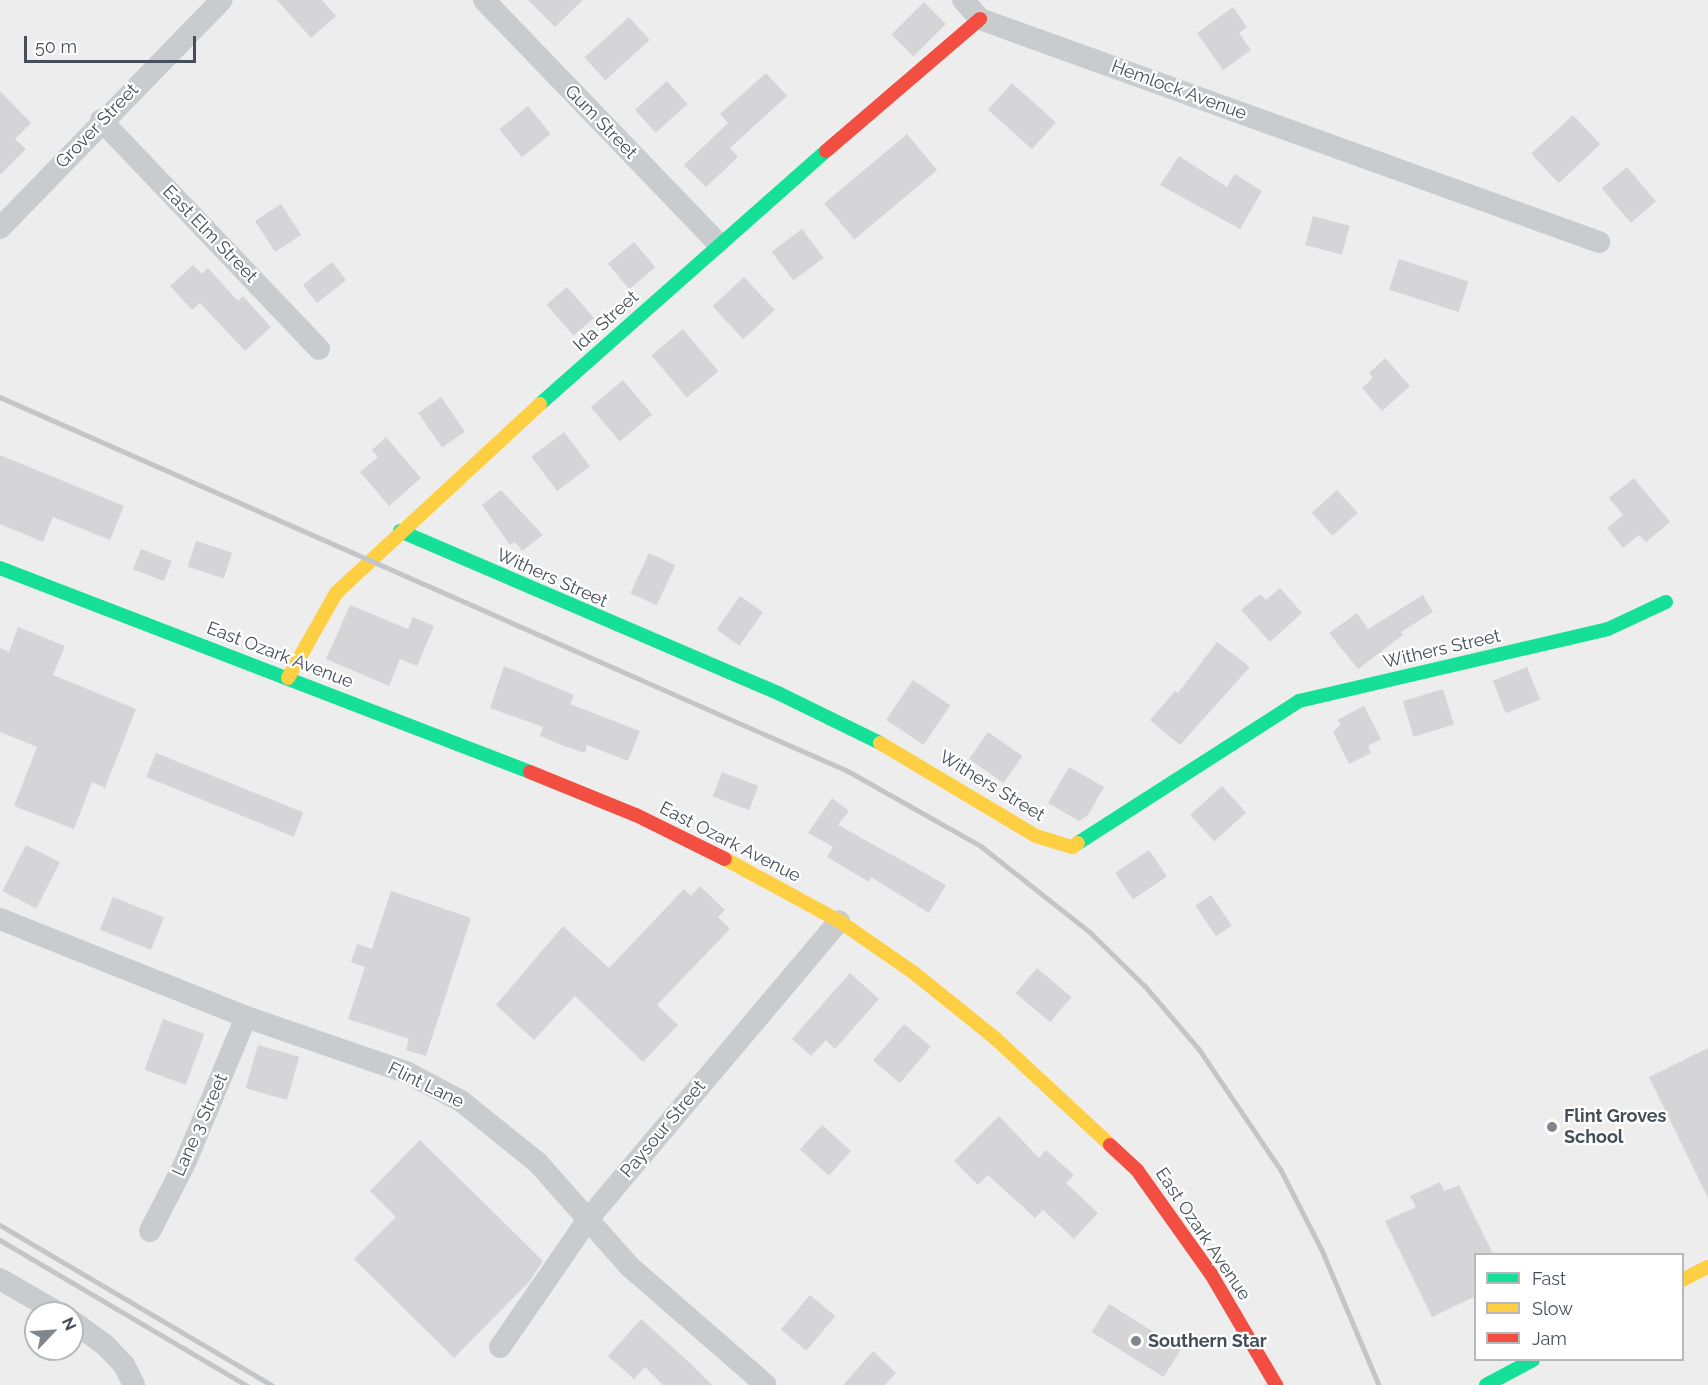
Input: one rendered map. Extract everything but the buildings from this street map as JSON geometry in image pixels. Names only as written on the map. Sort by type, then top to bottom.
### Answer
[{"type":"street","name":"Grover Street","points":[[0,228],[101,120],[222,0]]},
{"type":"street","name":"Gum Street","points":[[484,0],[718,243]]},
{"type":"street","name":"Hemlock Avenue","points":[[963,0],[980,19],[1402,169],[1599,242]]},
{"type":"street","name":"Ida Street","points":[[288,678],[336,593],[400,531],[718,243],[980,19]]},
{"type":"street","name":"East Elm Street","points":[[101,120],[319,349]]},
{"type":"street","name":"Withers Street","points":[[400,531],[780,694],[910,758],[1036,836],[1072,847],[1299,701],[1608,629],[1666,602]]},
{"type":"street","name":"East Ozark Avenue","points":[[0,568],[636,815],[778,885],[839,921],[914,973],[996,1039],[1137,1170],[1211,1274],[1276,1385]]},
{"type":"street","name":"Flint Lane","points":[[0,919],[246,1017],[406,1072],[461,1101],[538,1163],[589,1218],[629,1266],[766,1385]]},
{"type":"street","name":"Paysour Street","points":[[500,1347],[589,1218],[839,921]]},
{"type":"street","name":"Lane 3 Street","points":[[150,1231],[185,1163],[246,1017]]},
{"type":"street","points":[[1684,1279],[1708,1267]]},
{"type":"street","points":[[0,1279],[38,1301]]},
{"type":"street","points":[[84,1330],[104,1344],[124,1365],[134,1385]]},
{"type":"street","points":[[1486,1385],[1529,1361]]},
{"type":"railway","points":[[0,397],[848,771],[981,846],[1090,932],[1145,986],[1199,1049],[1281,1170],[1322,1250],[1379,1385]]},
{"type":"railway","points":[[0,1225],[272,1385]]},
{"type":"railway","points":[[0,1240],[246,1385]]},
{"type":"traffic: fast","points":[[540,404],[826,151]]},
{"type":"traffic: fast","points":[[400,531],[780,694],[880,743]]},
{"type":"traffic: fast","points":[[0,568],[530,772]]},
{"type":"traffic: fast","points":[[1078,843],[1299,701],[1608,629],[1666,602]]},
{"type":"traffic: fast","points":[[1486,1385],[1531,1361]]},
{"type":"traffic: slow","points":[[288,678],[336,593],[540,404]]},
{"type":"traffic: slow","points":[[880,743],[1036,836],[1072,847],[1078,843]]},
{"type":"traffic: slow","points":[[725,859],[839,921],[914,973],[996,1039],[1110,1145]]},
{"type":"traffic: slow","points":[[1684,1279],[1708,1267]]},
{"type":"traffic: jam","points":[[826,151],[980,19]]},
{"type":"traffic: jam","points":[[530,772],[636,815],[725,859]]},
{"type":"traffic: jam","points":[[1110,1145],[1137,1170],[1211,1274],[1276,1385]]},
{"type":"place","name":"Flint Groves School","points":[[1552,1127]]},
{"type":"place","name":"Southern Star","points":[[1136,1341]]}]
